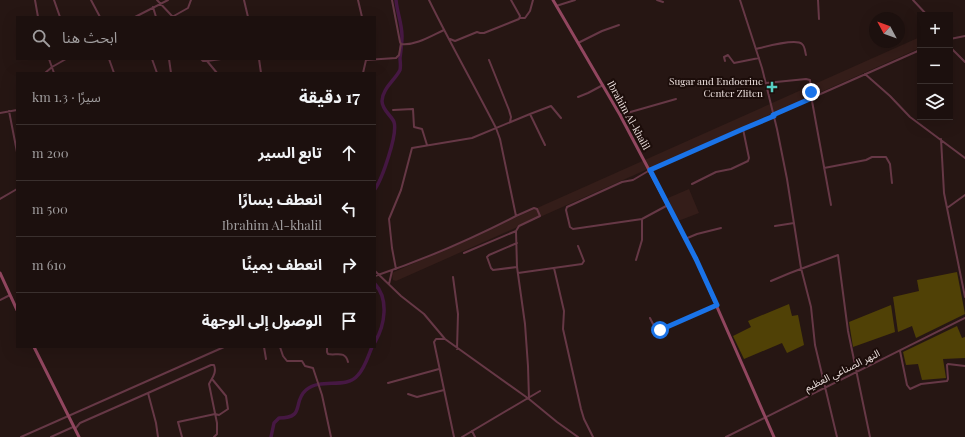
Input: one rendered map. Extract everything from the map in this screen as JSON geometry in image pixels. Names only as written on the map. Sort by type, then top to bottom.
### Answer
[{"type":"street","points":[[35,0],[38,16]]},
{"type":"street","points":[[54,0],[60,16]]},
{"type":"street","points":[[91,0],[99,16]]},
{"type":"street","points":[[157,0],[172,16]]},
{"type":"street","points":[[139,16],[168,0]]},
{"type":"street","points":[[175,16],[187,9],[191,0]]},
{"type":"street","points":[[244,0],[248,16]]},
{"type":"street","points":[[358,0],[362,16]]},
{"type":"street","points":[[376,59],[396,58],[399,55],[401,44],[392,0]]},
{"type":"street","points":[[429,0],[496,128],[500,139],[516,216]]},
{"type":"street","points":[[511,0],[520,18]]},
{"type":"street","points":[[448,38],[455,41],[478,32],[484,33],[520,18],[525,18],[530,11],[533,0]]},
{"type":"street","name":"Ibrahim Al-khalil","points":[[554,0],[556,6],[620,115],[668,205],[717,305],[774,437]]},
{"type":"street","points":[[556,6],[575,0]]},
{"type":"street","points":[[658,0],[663,2]]},
{"type":"street","points":[[740,0],[759,58],[774,116],[787,178],[801,268],[811,307],[813,337],[824,388],[837,437]]},
{"type":"street","points":[[818,0],[819,19]]},
{"type":"street","points":[[912,0],[924,12]]},
{"type":"street","points":[[153,7],[156,16]]},
{"type":"street","points":[[578,43],[602,31],[619,25]]},
{"type":"street","points":[[401,44],[412,43],[444,30]]},
{"type":"street","points":[[953,38],[965,36]]},
{"type":"street","points":[[756,50],[775,45],[799,42],[803,44],[806,55]]},
{"type":"street","points":[[951,48],[965,62]]},
{"type":"street","points":[[668,205],[642,219],[573,229],[570,227],[566,210],[567,207],[589,196],[622,182],[633,180],[650,170],[917,51]]},
{"type":"street","points":[[725,61],[724,58],[728,55],[734,63],[759,58]]},
{"type":"street","points":[[49,60],[54,72]]},
{"type":"street","points":[[47,72],[52,67],[64,60]]},
{"type":"street","points":[[109,60],[114,72]]},
{"type":"street","points":[[152,60],[157,72]]},
{"type":"street","points":[[169,60],[172,72]]},
{"type":"street","points":[[202,60],[212,60]]},
{"type":"street","points":[[259,60],[261,72]]},
{"type":"street","points":[[363,72],[366,60]]},
{"type":"street","points":[[489,60],[509,110],[511,117],[510,122]]},
{"type":"street","points":[[207,61],[216,72]]},
{"type":"street","points":[[865,74],[890,96],[910,117],[965,158]]},
{"type":"street","points":[[766,83],[808,78],[810,82],[831,205]]},
{"type":"street","points":[[578,96],[588,93],[603,85]]},
{"type":"street","points":[[620,115],[676,99]]},
{"type":"street","points":[[396,269],[389,219],[401,190],[412,148],[472,138],[551,106],[562,118]]},
{"type":"street","points":[[393,110],[414,109],[414,127],[422,129],[427,145]]},
{"type":"street","points":[[0,112],[16,110]]},
{"type":"street","points":[[9,111],[16,147]]},
{"type":"street","points":[[530,114],[545,145]]},
{"type":"street","points":[[692,184],[716,172],[731,169],[748,161],[749,158],[743,129]]},
{"type":"street","points":[[941,139],[943,181],[947,208],[965,297]]},
{"type":"street","points":[[824,168],[866,160],[872,157],[886,157],[889,161],[892,183]]},
{"type":"street","points":[[0,199],[16,190]]},
{"type":"street","points":[[947,208],[965,195]]},
{"type":"street","points":[[376,276],[392,271],[534,208],[537,209],[540,216],[519,226],[516,231],[517,267],[525,324],[529,399]]},
{"type":"street","points":[[636,260],[642,240],[642,219]]},
{"type":"street","points":[[775,226],[794,223]]},
{"type":"street","points":[[685,239],[697,234],[721,228]]},
{"type":"street","points":[[464,253],[516,231]]},
{"type":"street","points":[[516,243],[489,254],[487,257],[492,270],[517,267]]},
{"type":"street","points":[[518,273],[582,264],[584,261],[578,246]]},
{"type":"street","points":[[771,281],[801,268],[838,255],[848,331],[870,437]]},
{"type":"street","points":[[554,268],[564,311],[563,329],[566,346],[581,409],[593,437]]},
{"type":"street","points":[[376,271],[424,314],[444,339],[529,399],[556,422],[578,437]]},
{"type":"street","points":[[389,284],[392,271]]},
{"type":"street","points":[[0,273],[16,308]]},
{"type":"street","points":[[453,277],[458,314],[457,349]]},
{"type":"street","points":[[0,300],[10,295]]},
{"type":"street","points":[[650,318],[655,328],[660,330],[717,305]]},
{"type":"street","name":"النهر الصناعي العظيم","points":[[726,437],[965,318]]},
{"type":"street","points":[[444,339],[436,339],[434,341],[454,437]]},
{"type":"street","points":[[34,348],[79,437]]},
{"type":"street","points":[[20,437],[222,348]]},
{"type":"street","points":[[264,348],[266,359]]},
{"type":"street","points":[[280,348],[283,356],[287,361],[302,361],[305,366],[313,368],[322,395],[331,437]]},
{"type":"street","points":[[327,348],[328,354],[343,355],[346,357],[348,362]]},
{"type":"street","points":[[900,351],[907,385],[910,389],[921,384],[947,381],[948,364],[965,366]]},
{"type":"street","points":[[51,437],[214,365],[215,367],[212,379],[209,384],[218,433],[214,437]]},
{"type":"street","points":[[388,383],[439,369]]},
{"type":"street","points":[[182,437],[178,422],[219,414],[228,409],[226,396],[212,379]]},
{"type":"street","points":[[408,394],[417,397],[444,390]]},
{"type":"street","points":[[462,437],[540,392]]},
{"type":"street","points":[[148,393],[158,437]]},
{"type":"street","points":[[472,431],[475,437]]},
{"type":"shaded area","points":[[917,38],[917,49],[396,281],[393,280],[392,274],[394,272],[895,48],[905,48],[905,44]]},
{"type":"shaded area","points":[[689,189],[699,213],[678,221],[668,198]]},
{"type":"shaded area","points":[[957,272],[965,314],[916,338],[912,326],[898,332],[893,297],[919,291],[917,280]]},
{"type":"shaded area","points":[[789,304],[792,316],[798,315],[804,345],[787,353],[782,343],[744,359],[733,336],[751,327],[748,321]]},
{"type":"shaded area","points":[[891,305],[895,332],[853,347],[849,322]]},
{"type":"shaded area","points":[[957,326],[962,338],[965,337],[965,358],[943,359],[946,378],[922,380],[918,364],[906,365],[903,352]]},
{"type":"waterway","points":[[376,187],[389,156],[395,128],[393,119],[383,107],[382,101],[384,92],[400,70],[402,32],[396,0]]},
{"type":"waterway","points":[[376,286],[384,304],[383,320],[376,340]]},
{"type":"waterway","points":[[271,437],[274,423],[279,418],[293,415],[296,412],[300,399],[306,390],[319,384],[347,382],[353,379],[363,369],[372,348]]},
{"type":"place","name":"Sugar and Endocrine Center Zliten","points":[[772,87]]},
{"type":"route","points":[[660,330],[717,305],[696,259],[650,170],[812,98],[811,92]]}]
